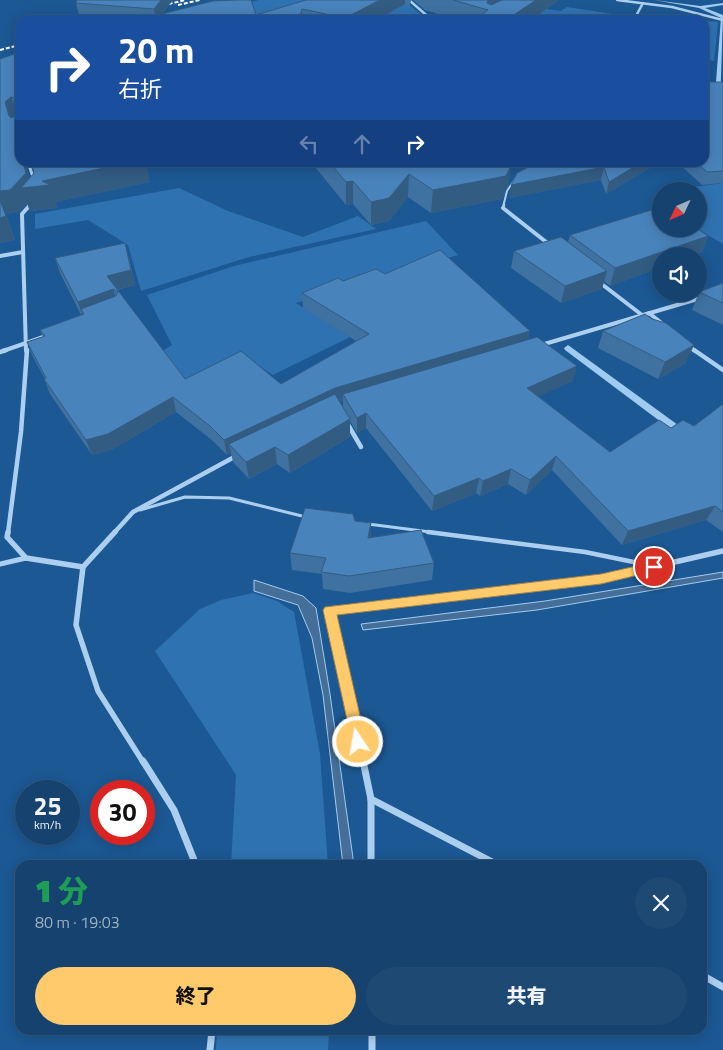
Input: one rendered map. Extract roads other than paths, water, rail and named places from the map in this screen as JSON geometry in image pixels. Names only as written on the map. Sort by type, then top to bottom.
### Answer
[{"type":"street","points":[[409,0],[426,15]]},
{"type":"street","points":[[617,0],[672,7],[703,15]]},
{"type":"street","points":[[637,15],[643,3]]},
{"type":"street","points":[[709,16],[723,20]]},
{"type":"street","points":[[30,167],[36,188]]},
{"type":"street","points":[[26,558],[7,537],[21,432],[27,343],[22,214],[38,196]]},
{"type":"street","points":[[502,208],[557,250]]},
{"type":"street","points":[[0,256],[23,252]]},
{"type":"street","points":[[596,279],[642,315]]},
{"type":"street","points":[[537,346],[687,302]]},
{"type":"street","points":[[649,313],[671,331]]},
{"type":"street","points":[[0,352],[54,332]]},
{"type":"street","points":[[686,344],[708,362],[723,370]]},
{"type":"street","points":[[342,415],[361,446]]},
{"type":"street","points":[[194,860],[174,810],[98,691],[76,626],[83,567],[133,512],[242,453]]},
{"type":"street","points":[[0,539],[7,537]]},
{"type":"street","points":[[371,860],[371,799],[329,610],[601,579],[723,551]]},
{"type":"street","points":[[0,564],[26,558],[83,567]]},
{"type":"street","points":[[371,799],[488,860]]},
{"type":"street","points":[[707,978],[723,987]]},
{"type":"street","points":[[210,1050],[212,1035]]},
{"type":"street","points":[[372,1035],[372,1050]]},
{"type":"lane","points":[[502,208],[507,191],[516,177]]},
{"type":"lane","points":[[133,512],[185,497],[229,498],[308,517]]},
{"type":"lane","points":[[366,524],[585,552],[654,567]]},
{"type":"waterway","points":[[656,0],[700,7]]},
{"type":"waterway","points":[[700,7],[723,4]]},
{"type":"waterway","points":[[700,7],[723,17],[717,107],[723,112]]},
{"type":"waterway","points":[[568,348],[685,435]]},
{"type":"railway","points":[[157,7],[185,0]]},
{"type":"railway","points":[[178,5],[200,0]]},
{"type":"railway","points":[[0,50],[15,46]]}]
